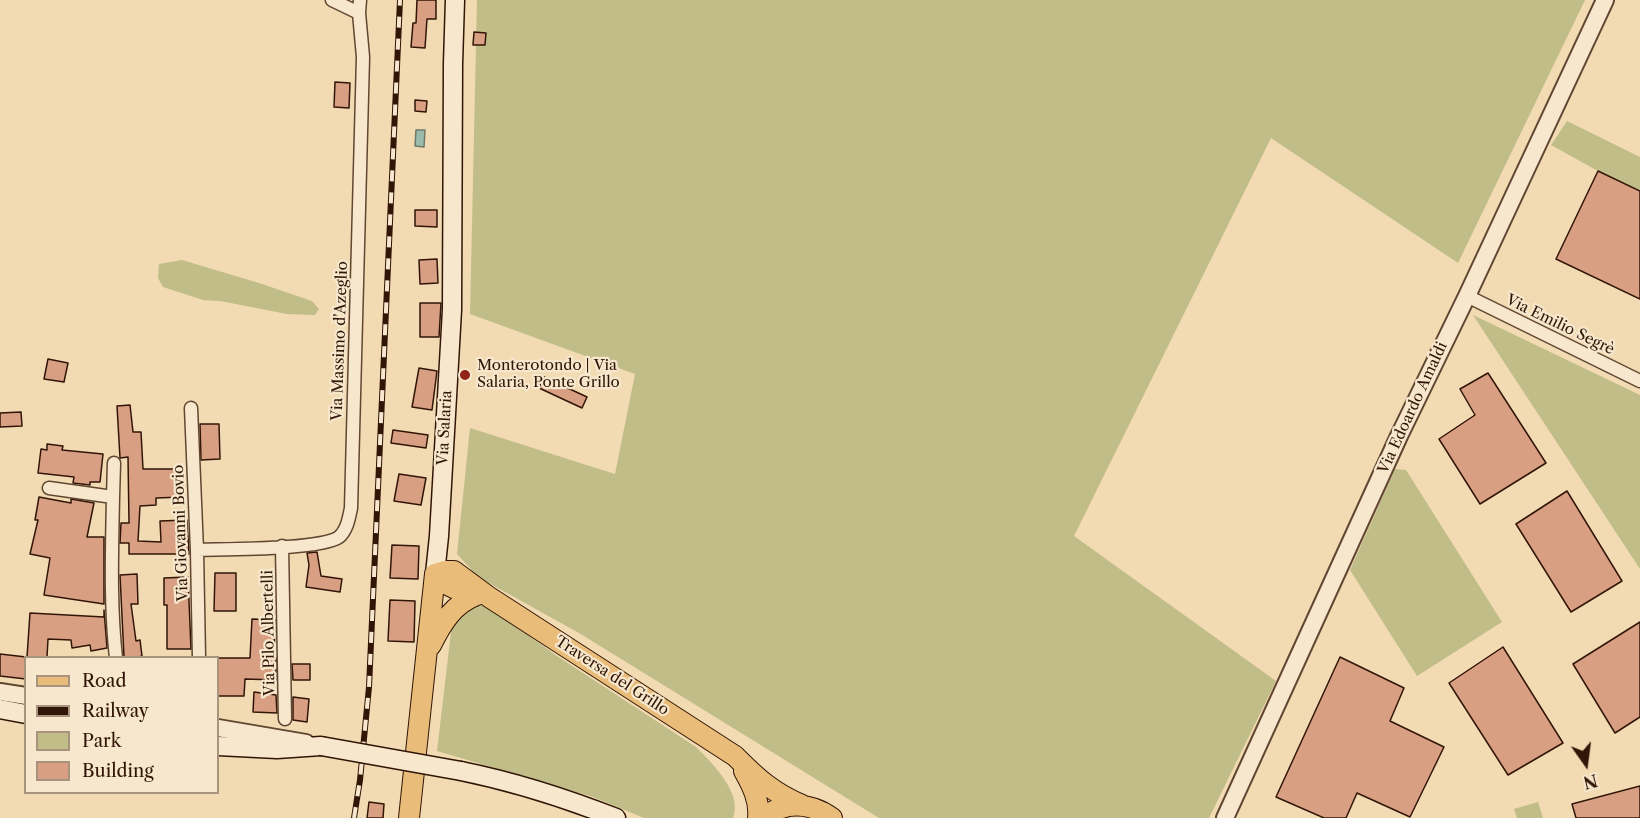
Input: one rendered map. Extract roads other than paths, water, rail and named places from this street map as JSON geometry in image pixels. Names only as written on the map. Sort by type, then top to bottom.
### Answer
[{"type":"main road","name":"Via Salaria","points":[[409,818],[427,652],[445,573],[439,536],[452,310],[454,0]]},
{"type":"main road","name":"Traversa del Grillo","points":[[445,573],[443,583],[452,588],[483,596],[735,756],[770,789],[832,818]]},
{"type":"main road","points":[[427,652],[450,612],[462,602],[483,596]]},
{"type":"main road","points":[[0,709],[24,714]]},
{"type":"main road","points":[[219,746],[270,749],[321,746],[461,771],[549,793],[616,818]]},
{"type":"main road","name":"Traversa del Grillo","points":[[735,756],[748,777],[755,795],[758,804],[758,818]]},
{"type":"main road","points":[[764,818],[786,807],[802,805]]},
{"type":"street","points":[[332,0],[360,6]]},
{"type":"street","name":"Via Edoardo Amaldi","points":[[1225,818],[1394,446],[1467,296],[1605,0]]},
{"type":"street","name":"Via Massimo d'Azeglio","points":[[197,550],[321,543],[333,540],[344,532],[350,514],[363,57],[360,6]]},
{"type":"street","name":"Via Emilio Segrè","points":[[1467,296],[1640,381]]},
{"type":"street","name":"Via Giovanni Bovio","points":[[191,408],[199,656]]},
{"type":"street","points":[[114,463],[111,594],[117,656]]},
{"type":"street","points":[[49,488],[113,497]]},
{"type":"street","name":"Via Pilo Albertelli","points":[[282,546],[285,719]]},
{"type":"street","points":[[0,692],[24,696]]},
{"type":"street","points":[[219,728],[321,746]]},
{"type":"railway","points":[[354,818],[369,687],[400,0]]},
{"type":"place","name":"Monterotondo | Via Salaria, Ponte Grillo","points":[[465,375]]}]
